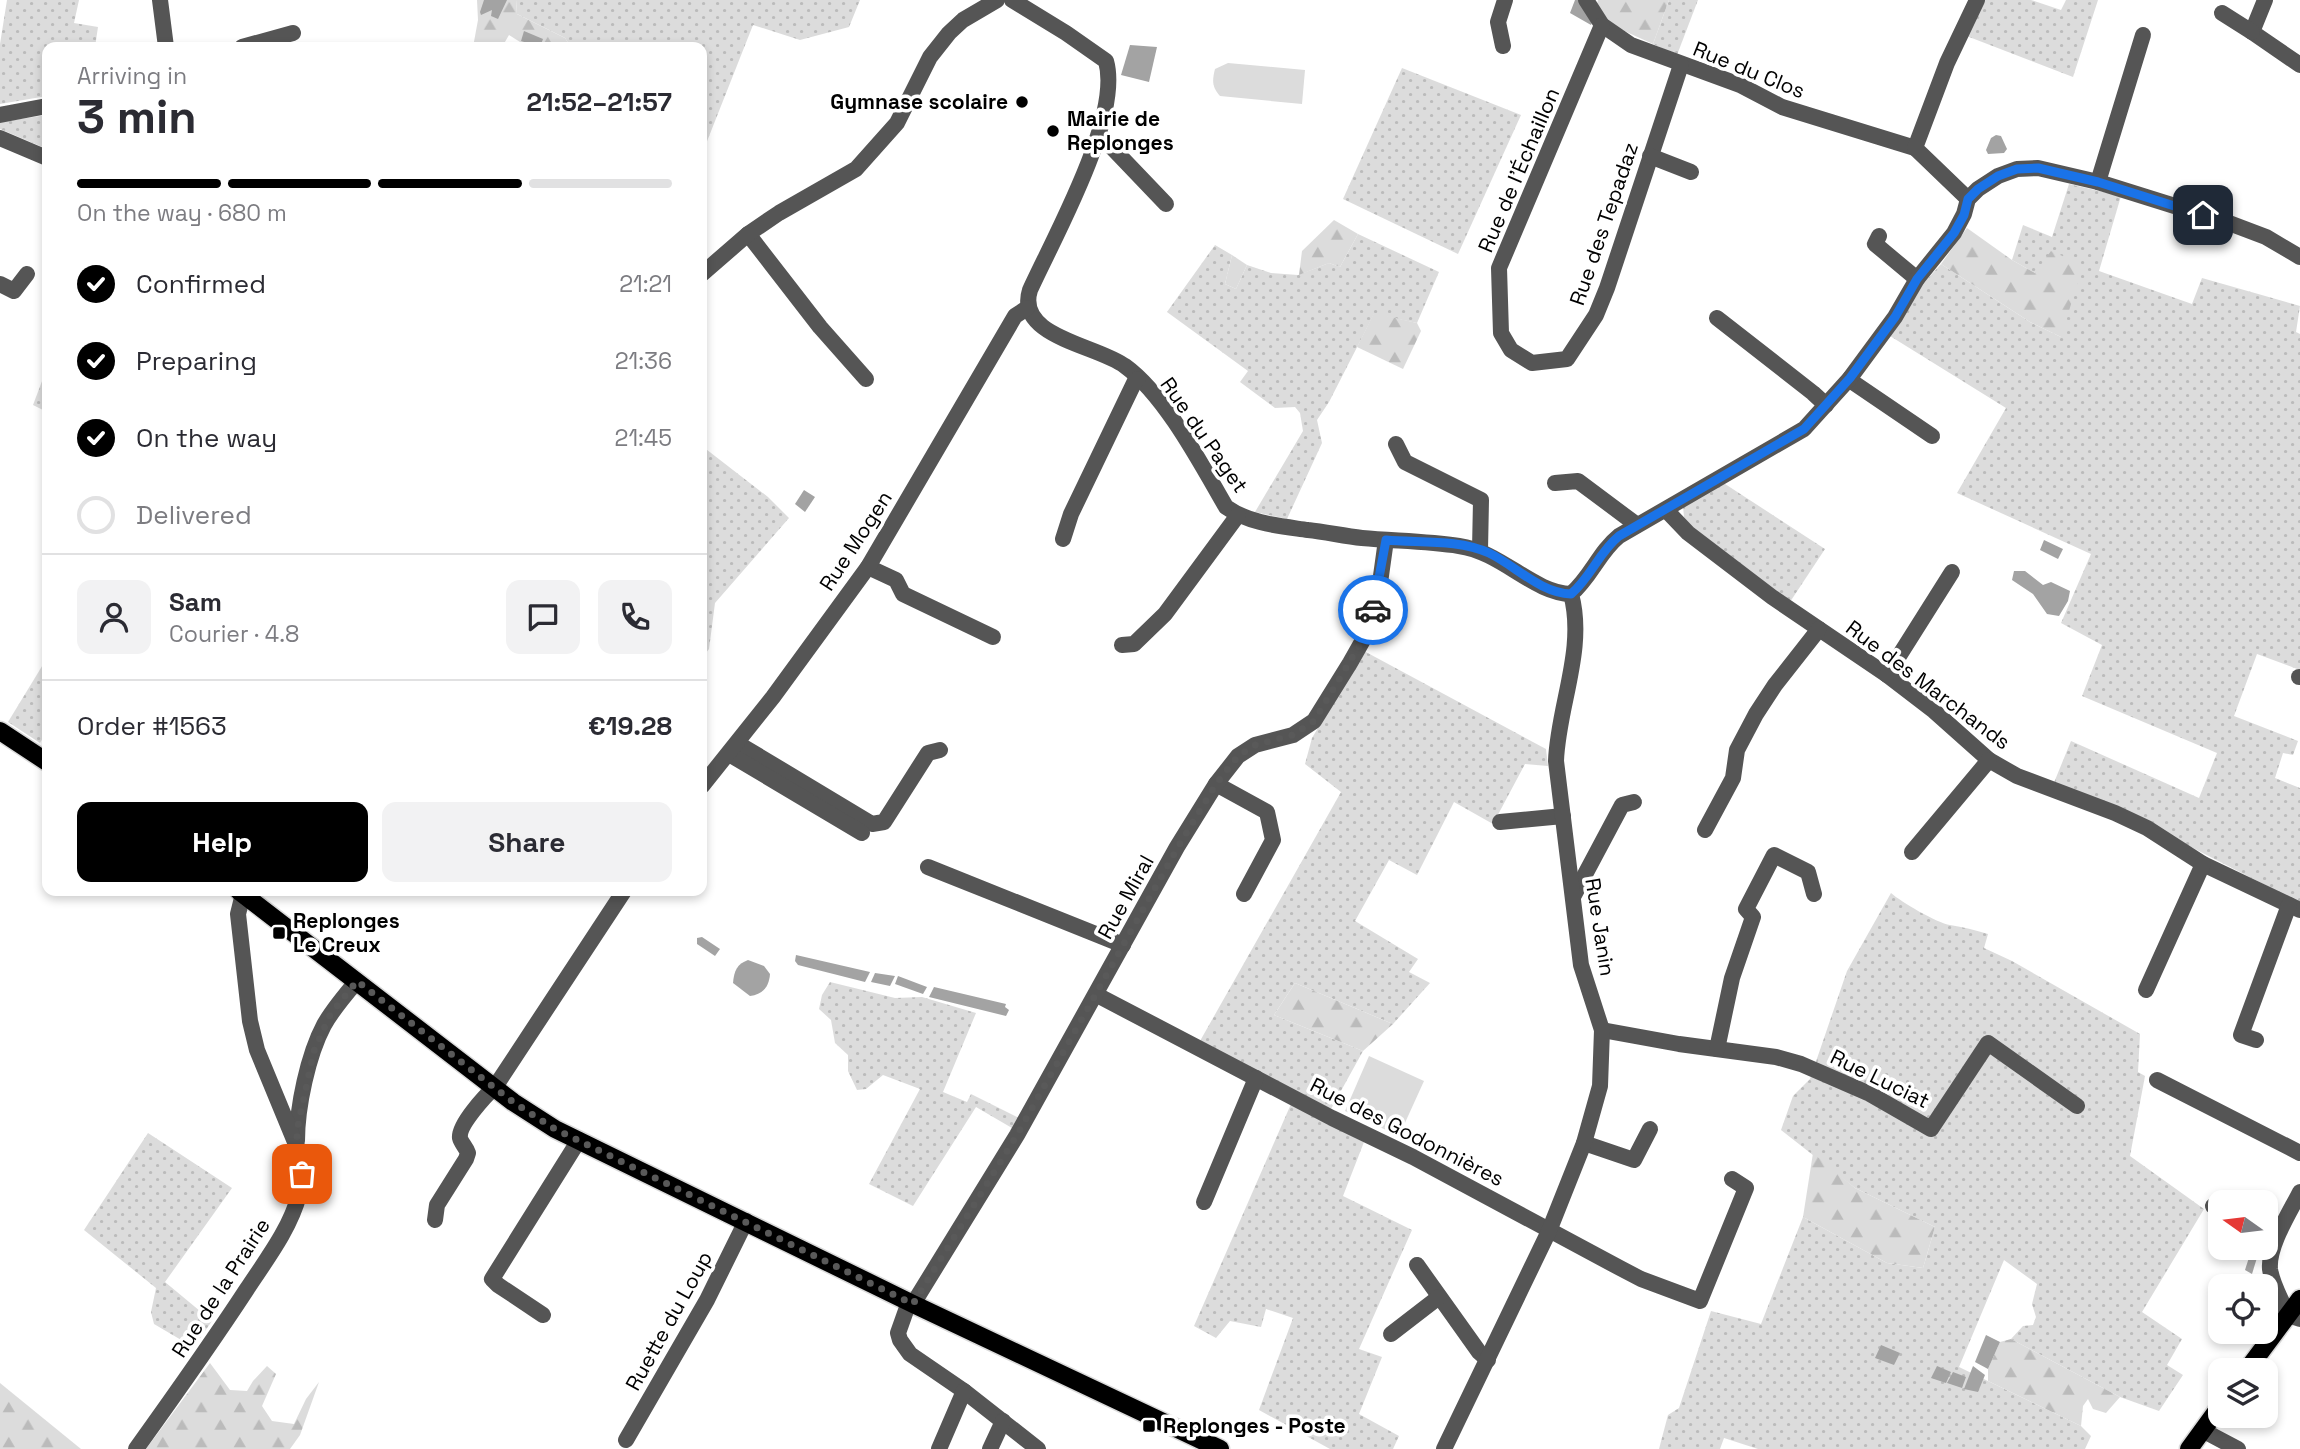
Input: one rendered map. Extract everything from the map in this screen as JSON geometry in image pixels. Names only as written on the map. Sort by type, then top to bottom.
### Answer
[{"type":"main road","points":[[0,731],[42,759]]},
{"type":"main road","points":[[246,896],[530,1114],[911,1303],[1220,1449]]},
{"type":"main road","points":[[2258,1358],[2294,1317],[2300,1299]]},
{"type":"main road","points":[[2189,1449],[2208,1422]]},
{"type":"street","points":[[160,0],[165,42]]},
{"type":"street","points":[[707,270],[748,234],[779,213],[856,169],[897,123],[930,57],[949,33],[963,20],[997,0]]},
{"type":"street","points":[[1012,0],[1106,61],[1109,78],[1100,135],[1030,289],[1027,308]]},
{"type":"street","points":[[1034,0],[1042,18]]},
{"type":"street","points":[[1503,46],[1498,22],[1506,0]]},
{"type":"street","name":"Rue du Clos","points":[[1586,0],[1602,25],[1631,45],[1740,85],[1782,107],[1915,148]]},
{"type":"street","points":[[1968,199],[1915,148],[1947,62],[1977,0]]},
{"type":"street","points":[[2252,32],[2266,0]]},
{"type":"street","points":[[2222,13],[2300,65]]},
{"type":"street","name":"Rue de l'Échaillon","points":[[1532,363],[1511,350],[1501,333],[1499,268],[1602,25]]},
{"type":"street","points":[[260,42],[293,33]]},
{"type":"street","points":[[2098,182],[2143,35]]},
{"type":"street","name":"Rue des Tepadaz","points":[[1532,363],[1567,359],[1596,314],[1681,65]]},
{"type":"street","points":[[0,115],[42,107]]},
{"type":"street","points":[[1100,135],[1166,204]]},
{"type":"street","points":[[0,138],[42,156]]},
{"type":"street","points":[[1650,156],[1691,172]]},
{"type":"street","points":[[1571,594],[1580,586],[1607,547],[1637,525],[1804,429],[1850,378],[1895,317],[1917,279],[1954,233],[1964,215],[1968,199],[1998,176],[2017,169],[2038,168],[2098,182],[2229,223],[2266,237],[2300,257]]},
{"type":"street","points":[[748,234],[820,327],[866,379]]},
{"type":"street","points":[[1878,236],[1875,244],[1917,279]]},
{"type":"street","points":[[0,284],[14,291],[27,274]]},
{"type":"street","name":"Rue du Paget","points":[[1027,308],[1034,320],[1055,335],[1125,366],[1163,407],[1226,507],[1238,515],[1267,524],[1386,540],[1459,545],[1480,550],[1547,589],[1571,594]]},
{"type":"street","name":"Rue Mogen","points":[[707,780],[868,567],[1015,316],[1027,308]]},
{"type":"street","points":[[1717,318],[1826,405]]},
{"type":"street","points":[[1850,378],[1932,436]]},
{"type":"street","points":[[1063,539],[1071,514],[1138,379]]},
{"type":"street","points":[[1396,444],[1405,462],[1481,500],[1480,550]]},
{"type":"street","points":[[1555,483],[1578,481],[1637,525]]},
{"type":"street","name":"Rue des Marchands","points":[[1666,510],[1688,533],[1762,589],[1887,675],[1934,711],[1989,760],[2017,776],[2147,828],[2203,864],[2294,907]]},
{"type":"street","points":[[1122,645],[1134,644],[1165,614],[1238,515]]},
{"type":"street","name":"Rue Miral","points":[[964,1391],[920,1362],[900,1340],[899,1325],[1017,1135],[1216,784],[1238,756],[1255,745],[1293,735],[1314,721],[1367,633],[1379,590],[1386,540]]},
{"type":"street","points":[[868,567],[895,580],[903,594],[993,637]]},
{"type":"street","points":[[1887,675],[1952,572]]},
{"type":"street","name":"Rue Janin","points":[[1444,1449],[1549,1231],[1584,1143],[1600,1086],[1602,1030],[1581,965],[1556,761],[1557,736],[1575,649],[1577,617],[1571,594]]},
{"type":"street","points":[[1706,830],[1733,778],[1737,750],[1756,714],[1819,629]]},
{"type":"street","points":[[733,749],[872,824],[884,822],[928,753],[940,750]]},
{"type":"street","points":[[733,749],[862,833]]},
{"type":"street","points":[[1912,852],[1989,760]]},
{"type":"street","points":[[1216,784],[1267,812],[1273,840],[1244,894]]},
{"type":"street","points":[[1573,897],[1622,805],[1634,802]]},
{"type":"street","points":[[1500,822],[1563,816]]},
{"type":"street","points":[[1717,1049],[1732,978],[1754,917],[1745,909],[1774,855],[1808,872],[1814,894]]},
{"type":"street","points":[[2146,990],[2203,864]]},
{"type":"street","points":[[928,867],[1123,945]]},
{"type":"street","name":"Rue de la Prairie","points":[[136,1449],[204,1356],[272,1251],[289,1219],[302,1183],[297,1147],[257,1050],[250,1021],[237,914],[240,896]]},
{"type":"street","points":[[435,1220],[437,1205],[468,1153],[461,1141],[461,1130],[477,1106],[495,1087],[621,896]]},
{"type":"street","points":[[2256,1040],[2241,1035],[2294,907]]},
{"type":"street","points":[[297,1147],[300,1106],[317,1040],[330,1015],[357,981]]},
{"type":"street","name":"Rue des Godonnières","points":[[1097,995],[1413,1157],[1641,1279],[1700,1301],[1746,1188],[1731,1179]]},
{"type":"street","name":"Rue Luciat","points":[[1602,1030],[1776,1057],[1801,1064],[1870,1094],[1931,1129],[1988,1043],[2077,1106]]},
{"type":"street","points":[[1204,1202],[1256,1078]]},
{"type":"street","points":[[2157,1080],[2300,1153]]},
{"type":"street","points":[[281,1106],[300,1106]]},
{"type":"street","points":[[1584,1143],[1634,1160],[1650,1129]]},
{"type":"street","points":[[543,1315],[492,1279],[579,1140]]},
{"type":"street","points":[[2278,1228],[2300,1192]]},
{"type":"street","name":"Ruette du Loup","points":[[626,1440],[707,1300],[746,1221]]},
{"type":"street","points":[[2270,1260],[2270,1267],[2294,1317]]},
{"type":"street","points":[[1417,1265],[1479,1352],[1488,1360]]},
{"type":"street","points":[[1391,1334],[1439,1297]]},
{"type":"street","points":[[939,1449],[964,1391],[1038,1449]]},
{"type":"street","points":[[990,1449],[1003,1421]]},
{"type":"street","points":[[2202,1430],[2238,1449]]},
{"type":"green space","points":[[7,0],[79,0],[74,23],[98,27],[96,42],[42,42],[42,97],[0,104],[0,44]]},
{"type":"green space","points":[[477,0],[516,0],[517,14],[565,38],[568,42],[520,42],[509,35],[505,42],[474,42],[478,20]]},
{"type":"green space","points":[[516,0],[860,0],[849,27],[800,40],[753,25],[707,141],[707,42],[568,42],[565,38],[517,14]]},
{"type":"green space","points":[[1598,0],[1669,0],[1653,44],[1611,25],[1597,4]]},
{"type":"green space","points":[[1669,0],[1698,0],[1677,55],[1653,44]]},
{"type":"green space","points":[[1985,0],[2031,0],[2061,10],[2066,0],[2098,0],[2073,77],[1964,35]]},
{"type":"green space","points":[[1228,63],[1305,70],[1302,104],[1220,96],[1215,90],[1213,77],[1215,69]]},
{"type":"green space","points":[[1402,68],[1521,115],[1458,254],[1343,199]]},
{"type":"green space","points":[[42,116],[42,147],[0,129],[0,122]]},
{"type":"green space","points":[[2069,184],[2121,196],[2099,271],[2192,304],[2202,278],[2300,306],[2296,332],[2300,334],[2300,670],[2257,654],[2234,716],[2298,741],[2293,755],[2283,753],[2275,778],[2300,788],[2300,903],[2154,828],[2053,785],[2071,741],[2199,798],[2217,753],[2082,696],[2102,645],[2061,623],[2091,554],[1957,493],[2006,408],[1890,336],[1922,285],[1941,264],[2030,322],[2061,337],[2035,273],[2012,260],[2023,225],[2052,237]]},
{"type":"green space","points":[[1334,220],[1358,234],[1340,267],[1329,263],[1299,275],[1302,251]]},
{"type":"green space","points":[[1967,228],[2035,273],[2051,251],[2083,265],[2061,337],[2030,322],[1941,264]]},
{"type":"green space","points":[[1358,234],[1439,272],[1417,323],[1374,314],[1317,420],[1322,443],[1287,519],[1255,512],[1303,431],[1300,413],[1295,407],[1275,408],[1240,382],[1248,371],[1167,312],[1215,245],[1232,255],[1225,284],[1236,289],[1247,265],[1271,273],[1298,275],[1329,263],[1340,267]]},
{"type":"green space","points":[[1232,255],[1247,265],[1236,289],[1225,284]]},
{"type":"green space","points":[[1374,313],[1417,323],[1421,331],[1403,369],[1357,347]]},
{"type":"green space","points":[[42,381],[42,410],[33,405]]},
{"type":"green space","points":[[707,450],[768,497],[789,518],[715,603],[707,652]]},
{"type":"green space","points":[[1722,482],[1825,549],[1788,605],[1688,525],[1683,506]]},
{"type":"green space","points":[[1364,651],[1546,749],[1548,766],[1525,764],[1493,824],[1454,802],[1417,875],[1389,860],[1355,921],[1418,959],[1409,972],[1430,983],[1393,1024],[1295,983],[1274,1015],[1363,1051],[1331,1109],[1200,1041],[1341,792],[1305,764],[1312,738]]},
{"type":"green space","points":[[42,666],[40,743],[8,722]]},
{"type":"green space","points":[[1891,893],[1937,920],[1988,934],[1984,948],[2012,961],[2140,1034],[2138,1072],[2145,1076],[2130,1156],[2204,1209],[2142,1312],[2182,1339],[2167,1365],[2183,1375],[2159,1411],[2120,1397],[2011,1339],[2023,1326],[2033,1325],[2036,1317],[2032,1304],[2037,1284],[2004,1260],[1959,1367],[2081,1426],[2091,1436],[2085,1449],[1758,1449],[1724,1438],[1720,1449],[1659,1449],[1668,1415],[1679,1408],[1711,1311],[1761,1324],[1803,1217],[1887,1263],[1923,1268],[1935,1227],[1855,1188],[1781,1130],[1793,1096],[1810,1079],[1847,971]]},
{"type":"green space","points":[[830,982],[895,998],[922,997],[976,1013],[943,1092],[967,1102],[971,1094],[1019,1118],[1012,1128],[976,1107],[913,1206],[869,1184],[920,1089],[883,1075],[866,1089],[857,1090],[848,1071],[848,1055],[835,1043],[831,1020],[819,1009],[822,995]]},
{"type":"green space","points":[[1295,983],[1393,1024],[1363,1051],[1274,1015]]},
{"type":"green space","points":[[1369,1056],[1424,1081],[1399,1136],[1345,1111]]},
{"type":"green space","points":[[1291,1104],[1364,1142],[1343,1196],[1412,1230],[1359,1349],[1382,1357],[1359,1414],[1399,1436],[1393,1449],[1330,1449],[1259,1410],[1293,1318],[1266,1309],[1261,1327],[1230,1321],[1216,1338],[1194,1326]]},
{"type":"green space","points":[[148,1133],[232,1188],[165,1282],[212,1321],[196,1344],[188,1344],[154,1324],[151,1312],[156,1288],[84,1230]]},
{"type":"green space","points":[[1813,1153],[1855,1188],[1935,1227],[1923,1268],[1887,1263],[1803,1217]]},
{"type":"green space","points":[[2011,1339],[2120,1397],[2106,1413],[2093,1409],[2088,1399],[2083,1406],[2081,1426],[1988,1381],[1988,1369],[2000,1342]]},
{"type":"green space","points":[[210,1363],[230,1390],[247,1391],[267,1366],[276,1374],[262,1406],[272,1421],[294,1424],[306,1399],[319,1382],[300,1435],[290,1449],[146,1449]]},
{"type":"green space","points":[[0,1383],[81,1449],[0,1449]]},
{"type":"shaded area","points":[[484,0],[507,0],[498,19],[491,16],[492,10],[481,15]]},
{"type":"shaded area","points":[[1575,0],[1584,0],[1594,18],[1591,25],[1570,13]]},
{"type":"shaded area","points":[[524,31],[543,39],[542,42],[521,41]]},
{"type":"shaded area","points":[[1130,45],[1157,47],[1149,82],[1121,75]]},
{"type":"shaded area","points":[[2001,136],[2007,149],[2004,153],[1988,154],[1986,150],[1991,138]]},
{"type":"shaded area","points":[[804,490],[815,497],[805,512],[795,504]]},
{"type":"shaded area","points":[[2044,540],[2063,549],[2058,559],[2040,550]]},
{"type":"shaded area","points":[[2014,571],[2025,571],[2043,585],[2051,582],[2070,591],[2068,601],[2059,616],[2047,614],[2033,594],[2012,580]]},
{"type":"shaded area","points":[[702,937],[720,949],[715,956],[697,944],[697,938]]},
{"type":"shaded area","points":[[796,955],[870,972],[865,982],[798,965],[795,961]]},
{"type":"shaded area","points":[[748,960],[764,966],[770,974],[764,989],[750,996],[733,983],[737,968]]},
{"type":"shaded area","points":[[875,973],[895,976],[890,986],[871,982]]},
{"type":"shaded area","points":[[898,976],[927,987],[923,994],[895,984]]},
{"type":"shaded area","points":[[934,987],[1006,1004],[1005,1007],[1009,1010],[1006,1016],[929,997]]},
{"type":"shaded area","points":[[2248,1260],[2256,1260],[2252,1274],[2245,1270]]},
{"type":"shaded area","points":[[1986,1335],[2000,1342],[1988,1369],[1975,1362]]},
{"type":"shaded area","points":[[1881,1345],[1900,1353],[1894,1365],[1875,1358]]},
{"type":"shaded area","points":[[1937,1366],[1951,1372],[1946,1383],[1931,1378]]},
{"type":"shaded area","points":[[1973,1366],[1985,1375],[1978,1392],[1964,1389]]},
{"type":"shaded area","points":[[1953,1372],[1966,1377],[1962,1388],[1947,1383]]},
{"type":"way so far","points":[[302,1174],[297,1130],[300,1106],[317,1040],[330,1015],[357,981],[513,1102],[555,1129],[913,1304],[1017,1135],[1216,784],[1238,756],[1255,745],[1293,735],[1314,721],[1367,633],[1373,610]]},
{"type":"place","name":"Gymnase scolaire","points":[[1022,102]]},
{"type":"place","name":"Mairie de Replonges","points":[[1053,131]]},
{"type":"place","name":"Replonges Le Creux","points":[[279,933]]},
{"type":"place","name":"Replonges - Poste","points":[[1149,1426]]},
{"type":"route","points":[[1373,610],[1379,590],[1386,540],[1459,545],[1480,550],[1547,589],[1571,594],[1580,586],[1602,552],[1619,536],[1804,429],[1850,378],[1895,317],[1917,279],[1954,233],[1964,215],[1968,199],[1998,176],[2017,169],[2038,168],[2098,182],[2203,215]]}]
